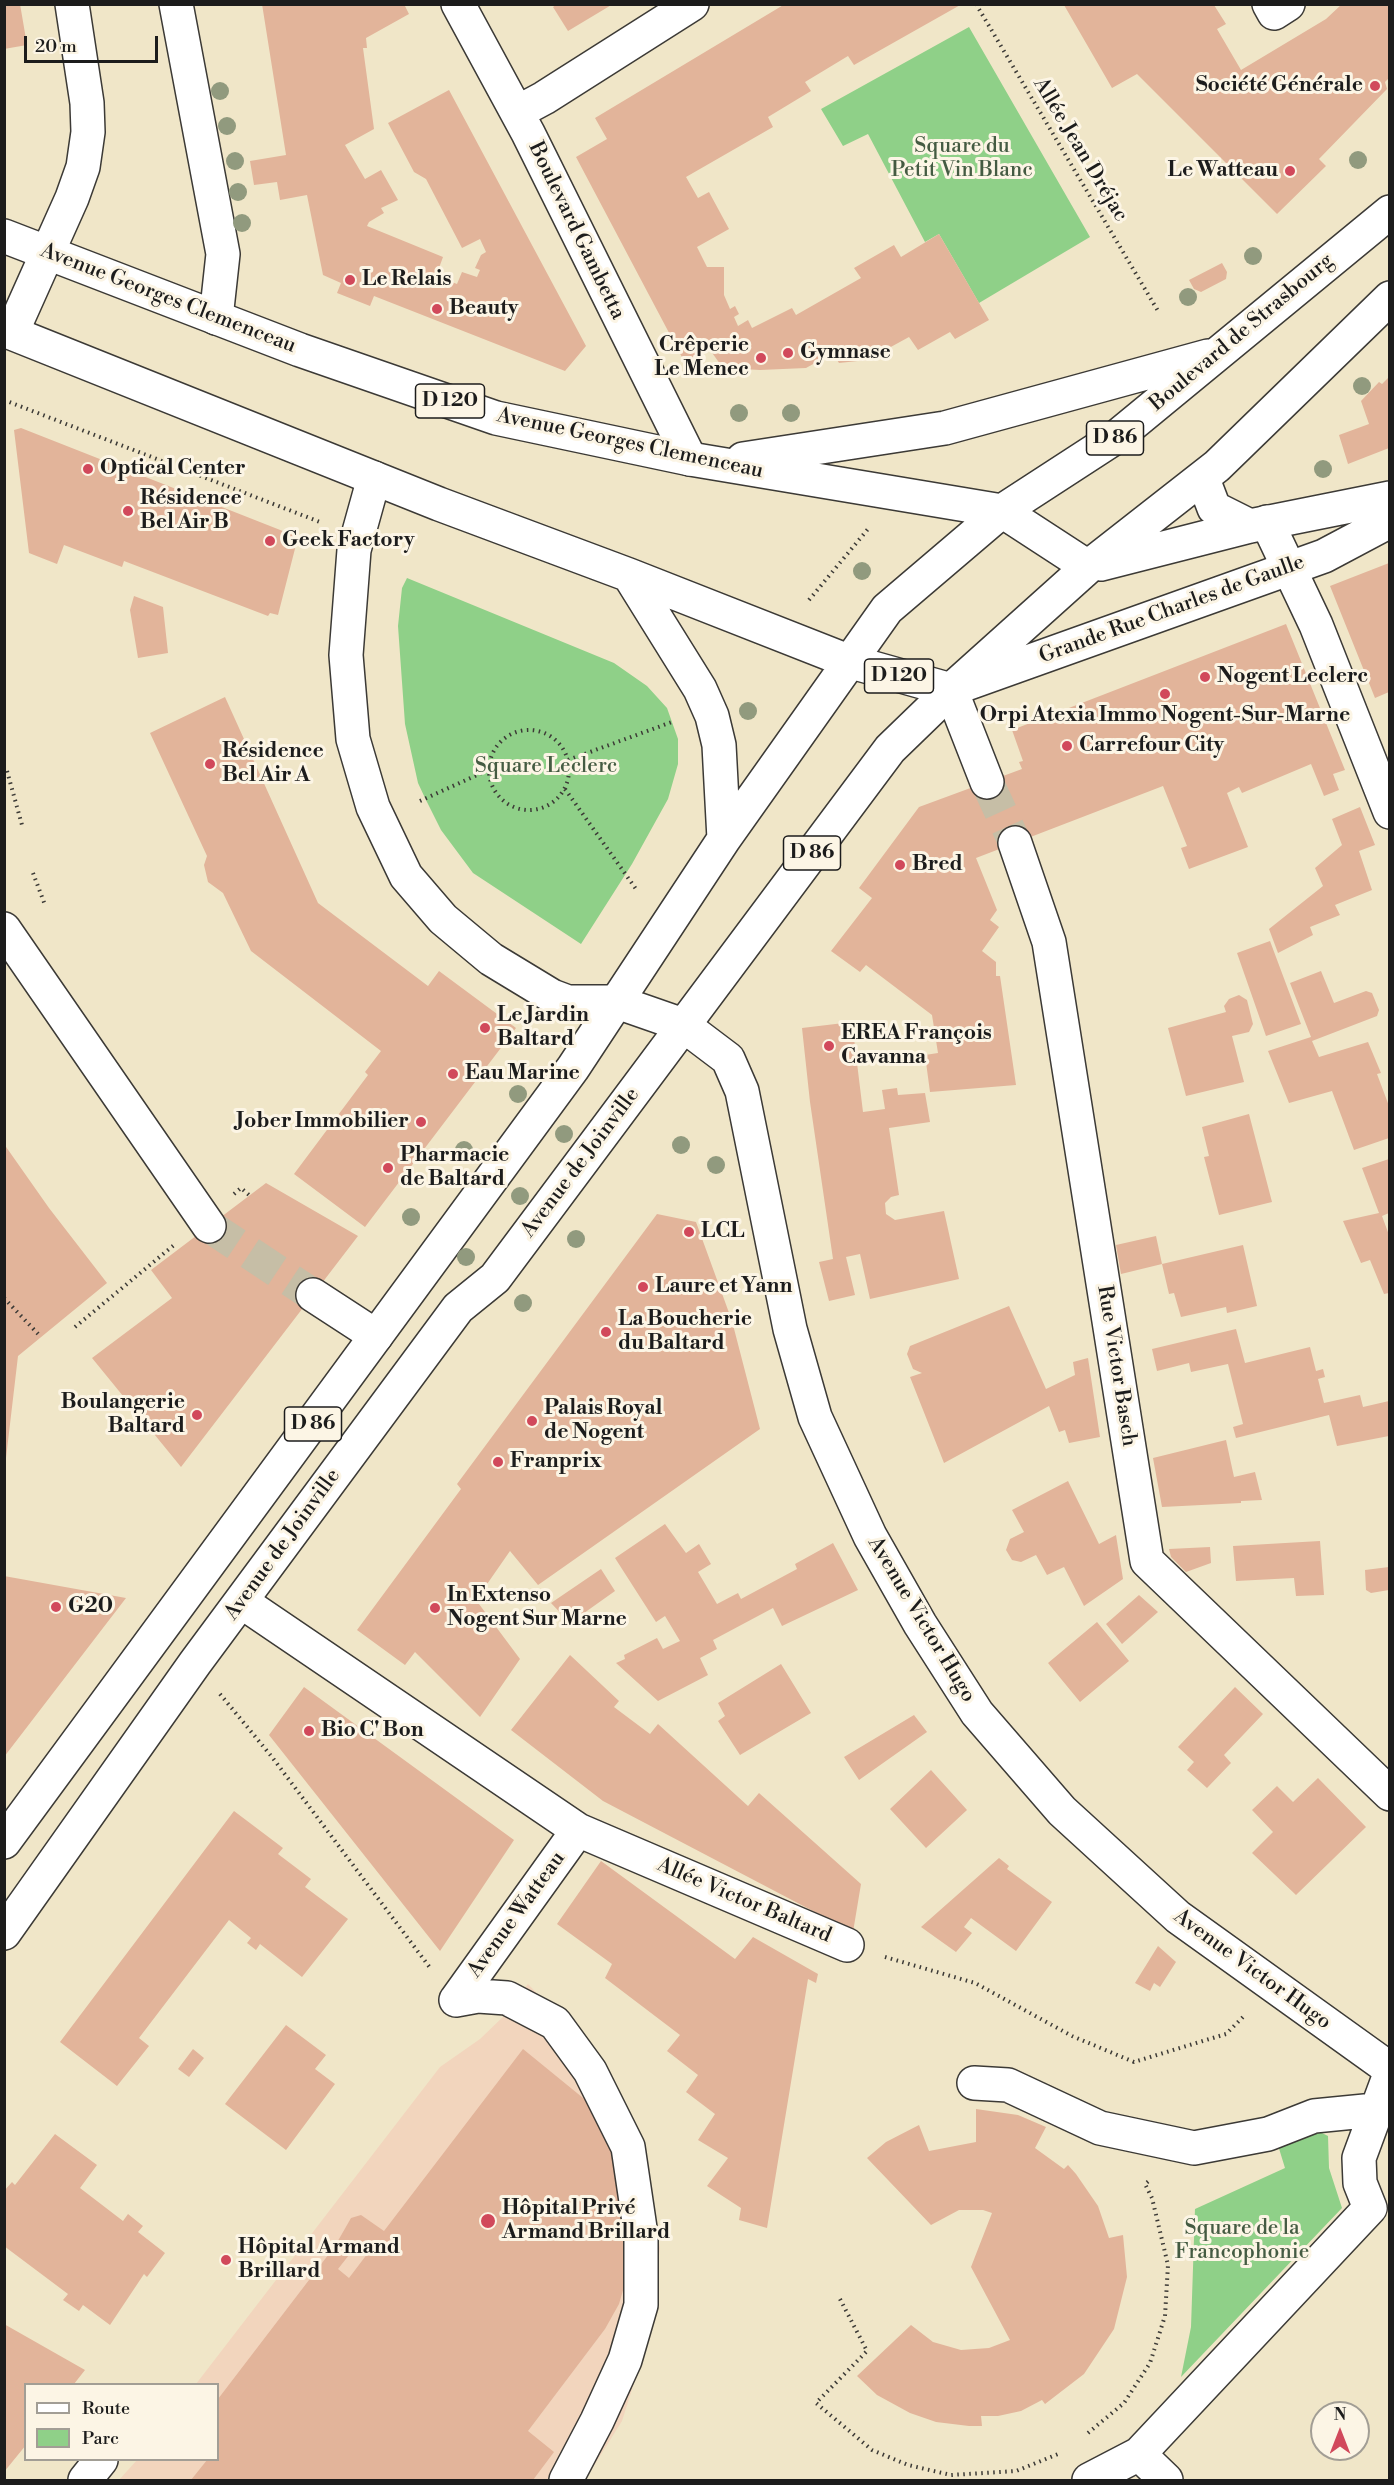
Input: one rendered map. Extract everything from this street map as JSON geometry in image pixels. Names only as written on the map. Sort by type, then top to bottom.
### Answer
[{"type":"main road","points":[[8,331],[47,252],[83,167],[88,132],[87,103],[72,4]]},
{"type":"main road","points":[[176,4],[224,254],[216,318]]},
{"type":"main road","name":"Boulevard Gambetta","points":[[458,4],[704,461]]},
{"type":"main road","points":[[518,112],[692,4]]},
{"type":"main road","points":[[1269,4],[1274,13],[1288,4]]},
{"type":"main road","name":"Boulevard de Strasbourg","points":[[1002,511],[1109,442],[1389,212]]},
{"type":"main road","name":"Avenue Georges Clemenceau","points":[[4,236],[216,318],[496,418],[704,461],[1002,511],[1088,567]]},
{"type":"main road","name":"D 86","points":[[951,690],[1088,567],[1203,479],[1389,298]]},
{"type":"main road","name":"D 120","points":[[8,331],[374,478],[629,575],[848,662],[951,690]]},
{"type":"main road","points":[[704,461],[945,428],[1218,353]]},
{"type":"main road","points":[[374,478],[354,549],[346,655],[353,739],[373,807],[406,876],[443,919],[491,959],[552,996],[568,1002],[617,1002],[683,1025]]},
{"type":"main road","points":[[1203,479],[1214,508],[1258,524],[1291,568],[1389,812]]},
{"type":"main road","points":[[1088,567],[1258,524],[1389,498]]},
{"type":"main road","name":"D 86","points":[[4,1842],[573,1068],[723,839],[887,609],[1002,511]]},
{"type":"main road","name":"Grande Rue Charles de Gaulle","points":[[951,690],[1324,556],[1389,521]]},
{"type":"main road","points":[[629,575],[700,689],[712,716],[719,745],[723,839]]},
{"type":"main road","points":[[951,690],[987,782]]},
{"type":"main road","name":"Avenue de Joinville","points":[[4,1933],[195,1663],[458,1308],[495,1278],[890,749],[951,690]]},
{"type":"main road","name":"Rue Victor Basch","points":[[1015,843],[1049,942],[1147,1561],[1389,1794]]},
{"type":"main road","points":[[4,929],[209,1226]]},
{"type":"main road","name":"Avenue Victor Hugo","points":[[683,1025],[728,1059],[742,1091],[790,1329],[815,1418],[870,1536],[920,1624],[977,1713],[1062,1811],[1178,1917],[1389,2069]]},
{"type":"main road","points":[[313,1295],[376,1336]]},
{"type":"main road","name":"Allée Victor Baltard","points":[[242,1602],[578,1830],[847,1945]]},
{"type":"main road","name":"Avenue Watteau","points":[[456,2000],[578,1830]]},
{"type":"main road","points":[[456,2000],[478,1996],[507,1998],[555,2023],[590,2070],[628,2147],[641,2235],[641,2305],[625,2360],[566,2481]]},
{"type":"main road","points":[[1089,2481],[1139,2454],[1370,2208],[1360,2183],[1359,2158],[1389,2074]]},
{"type":"main road","points":[[974,2083],[1008,2085],[1100,2128],[1194,2148],[1268,2133],[1314,2116],[1375,2110]]},
{"type":"main road","points":[[1139,2454],[1166,2481]]},
{"type":"main road","points":[[86,2481],[100,2461]]},
{"type":"path","name":"Allée Jean Dréjac","points":[[976,4],[1158,311]]},
{"type":"path","points":[[4,400],[323,523]]},
{"type":"path","points":[[809,600],[868,528]]},
{"type":"path","points":[[568,760],[678,720]]},
{"type":"path","points":[[518,731],[543,732],[564,748],[568,760],[569,780],[565,789],[557,800],[532,811],[519,810],[506,804],[496,795],[490,783],[488,770],[496,745],[518,731]]},
{"type":"path","points":[[420,801],[488,770]]},
{"type":"path","points":[[7,771],[22,825]]},
{"type":"path","points":[[565,789],[636,889]]},
{"type":"path","points":[[33,873],[45,905]]},
{"type":"path","points":[[75,1327],[116,1293]]},
{"type":"path","points":[[4,1298],[41,1337]]},
{"type":"path","points":[[195,1663],[272,1757],[456,2000]]},
{"type":"path","name":"Allée Victor Baltard","points":[[847,1945],[975,1983],[1072,2036],[1134,2062],[1226,2034],[1273,1987]]},
{"type":"path","points":[[1084,2436],[1124,2403],[1150,2362],[1165,2316],[1168,2265],[1152,2198],[1145,2184],[1194,2148]]},
{"type":"path","points":[[840,2299],[867,2351],[816,2403],[872,2450],[908,2465],[951,2475],[1016,2471],[1068,2450]]},
{"type":"shaded area","name":"Hôpital Privé Armand Brillard","points":[[528,1984],[592,2051],[649,2194],[660,2248],[648,2339],[622,2421],[585,2480],[119,2480],[136,2461],[219,2461],[219,2383],[197,2383],[440,2067],[480,2039],[506,2014]]},
{"type":"green space","name":"Square du Petit Vin Blanc","points":[[969,27],[1090,237],[979,303],[939,234],[925,242],[868,134],[843,146],[821,109]]},
{"type":"green space","name":"Square Leclerc","points":[[407,578],[614,663],[647,686],[667,708],[678,739],[678,764],[668,799],[632,864],[581,944],[473,873],[441,830],[425,798],[418,783],[405,724],[398,626],[402,588]]},
{"type":"green space","name":"Square de la Francophonie","points":[[1312,2128],[1328,2136],[1329,2168],[1342,2208],[1181,2377],[1191,2327],[1195,2209],[1285,2168],[1277,2142]]},
{"type":"building","points":[[4,4],[20,4],[27,45],[4,49]]},
{"type":"building","points":[[262,4],[404,4],[409,14],[366,38],[367,48],[363,48],[374,129],[345,145],[365,179],[381,170],[398,200],[381,208],[384,213],[369,222],[367,226],[443,257],[436,276],[457,284],[462,272],[477,277],[480,270],[475,268],[481,255],[486,252],[480,239],[462,248],[426,179],[414,172],[388,123],[449,90],[586,346],[565,371],[374,296],[370,306],[337,293],[341,283],[323,275],[307,195],[280,200],[277,182],[254,185],[250,161],[286,155]]},
{"type":"building","points":[[557,4],[613,4],[568,31],[553,7]]},
{"type":"building","points":[[785,4],[962,4],[854,65],[848,56],[805,82],[811,91],[768,117],[773,127],[686,177],[698,198],[709,192],[729,229],[697,247],[707,267],[724,267],[724,295],[730,309],[735,306],[739,314],[734,317],[738,326],[748,320],[752,328],[792,308],[796,315],[861,278],[854,268],[894,245],[901,257],[939,234],[989,320],[955,339],[950,332],[918,350],[909,337],[867,360],[839,363],[833,353],[806,368],[760,370],[723,368],[710,350],[685,363],[576,157],[607,139],[595,118]]},
{"type":"building","points":[[1342,4],[1389,4],[1389,78],[1385,82],[1387,89],[1319,159],[1326,166],[1277,214],[1137,74],[1112,88],[1064,5],[1214,5],[1226,24],[1217,29],[1241,70],[1326,19]]},
{"type":"building","points":[[1222,263],[1227,272],[1226,279],[1201,292],[1194,289],[1189,280]]},
{"type":"building","points":[[1389,377],[1389,448],[1348,464],[1339,435],[1369,424],[1361,401],[1379,382],[1382,384]]},
{"type":"building","name":"Résidence Bel Air B","points":[[21,428],[298,537],[278,615],[270,613],[268,616],[124,561],[122,567],[64,545],[57,564],[29,553],[14,430]]},
{"type":"building","points":[[1389,563],[1389,692],[1375,698],[1330,586]]},
{"type":"building","points":[[134,596],[163,607],[168,653],[138,658],[130,610]]},
{"type":"building","points":[[1286,624],[1345,770],[1333,774],[1339,790],[1324,796],[1311,764],[1242,793],[1239,787],[1227,793],[1248,847],[1189,869],[1181,848],[1187,846],[1163,786],[976,858],[997,910],[990,920],[999,927],[982,951],[996,962],[996,976],[1000,976],[1016,1085],[930,1092],[925,1055],[938,1053],[932,1015],[866,965],[860,972],[831,951],[872,898],[859,888],[919,807],[1022,769],[1019,762],[1023,761],[1012,730]]},
{"type":"building","points":[[225,697],[318,903],[428,986],[439,971],[516,1028],[365,1227],[294,1174],[368,1075],[365,1072],[381,1051],[251,951],[223,893],[208,882],[204,865],[207,856],[150,733]]},
{"type":"building","points":[[1360,807],[1375,845],[1359,851],[1372,890],[1335,905],[1340,915],[1310,927],[1313,935],[1278,953],[1269,929],[1323,886],[1315,868],[1342,845],[1332,819]]},
{"type":"building","points":[[1270,941],[1301,1024],[1266,1036],[1237,953]]},
{"type":"building","points":[[1321,971],[1334,1003],[1366,991],[1372,993],[1379,1010],[1377,1016],[1312,1041],[1319,1057],[1368,1042],[1381,1073],[1377,1074],[1389,1106],[1389,1138],[1354,1150],[1332,1091],[1289,1103],[1268,1051],[1311,1037],[1290,983]]},
{"type":"building","points":[[1239,995],[1247,1000],[1253,1024],[1249,1032],[1232,1036],[1244,1082],[1186,1096],[1168,1028],[1226,1012],[1224,1006],[1229,999]]},
{"type":"building","points":[[852,1022],[863,1112],[885,1109],[882,1090],[897,1088],[898,1095],[925,1093],[930,1122],[889,1128],[899,1195],[891,1197],[885,1203],[886,1214],[895,1220],[944,1211],[959,1279],[870,1299],[860,1254],[846,1257],[855,1295],[829,1301],[819,1262],[833,1259],[810,1102],[802,1028]]},
{"type":"building","points":[[1249,1114],[1272,1202],[1219,1215],[1204,1157],[1209,1156],[1202,1127]]},
{"type":"building","points":[[4,1144],[49,1208],[107,1283],[18,1356],[6,1458]]},
{"type":"building","points":[[1389,1159],[1389,1213],[1382,1216],[1389,1235],[1389,1293],[1384,1294],[1370,1260],[1361,1263],[1343,1221],[1379,1213],[1362,1168]]},
{"type":"building","points":[[266,1183],[358,1236],[181,1467],[92,1358],[172,1298],[151,1270]]},
{"type":"building","points":[[657,1214],[696,1222],[732,1321],[760,1429],[538,1585],[510,1551],[476,1600],[520,1659],[480,1717],[415,1652],[405,1665],[357,1630],[461,1489],[457,1484]]},
{"type":"building","points":[[1156,1236],[1162,1264],[1121,1274],[1116,1245]]},
{"type":"building","points":[[1243,1245],[1257,1306],[1227,1313],[1226,1307],[1181,1317],[1174,1293],[1169,1294],[1162,1264]]},
{"type":"building","points":[[1009,1306],[1046,1389],[1075,1375],[1073,1362],[1088,1358],[1100,1437],[1069,1443],[1065,1430],[1059,1432],[1049,1406],[944,1463],[910,1377],[922,1373],[913,1369],[907,1354],[910,1346]]},
{"type":"building","points":[[1236,1329],[1245,1363],[1310,1347],[1316,1371],[1323,1369],[1325,1377],[1318,1379],[1324,1403],[1360,1395],[1363,1407],[1389,1401],[1389,1436],[1337,1446],[1329,1415],[1236,1438],[1233,1427],[1243,1424],[1228,1364],[1191,1372],[1189,1363],[1157,1371],[1152,1349]]},
{"type":"building","points":[[1226,1440],[1234,1477],[1255,1472],[1262,1500],[1162,1507],[1153,1458]]},
{"type":"building","points":[[1068,1481],[1099,1544],[1116,1535],[1123,1579],[1084,1606],[1064,1567],[1047,1575],[1036,1555],[1021,1562],[1012,1560],[1006,1550],[1010,1539],[1024,1532],[1012,1510]]},
{"type":"building","points":[[665,1524],[686,1553],[699,1544],[711,1564],[698,1572],[717,1604],[738,1593],[741,1599],[797,1569],[795,1564],[833,1543],[858,1590],[782,1626],[773,1608],[713,1640],[717,1649],[700,1658],[708,1675],[658,1701],[616,1663],[625,1659],[624,1655],[657,1638],[663,1649],[680,1641],[665,1616],[656,1622],[615,1558]]},
{"type":"building","points":[[1320,1541],[1324,1595],[1296,1596],[1294,1578],[1236,1581],[1233,1546]]},
{"type":"building","points":[[1210,1547],[1211,1563],[1186,1572],[1171,1557],[1169,1549]]},
{"type":"building","points":[[1389,1567],[1389,1590],[1371,1593],[1366,1590],[1365,1570]]},
{"type":"building","points":[[601,1569],[615,1591],[570,1623],[551,1603]]},
{"type":"building","points":[[4,1576],[126,1598],[4,1757]]},
{"type":"building","points":[[1139,1595],[1158,1612],[1122,1644],[1106,1624]]},
{"type":"building","points":[[1097,1622],[1129,1661],[1080,1702],[1048,1663]]},
{"type":"building","points":[[570,1655],[619,1701],[614,1707],[650,1734],[658,1724],[748,1806],[759,1793],[861,1884],[853,1932],[603,1801],[511,1730]]},
{"type":"building","points":[[781,1664],[811,1713],[740,1755],[718,1721],[725,1716],[718,1703]]},
{"type":"building","points":[[304,1687],[514,1840],[440,1951],[269,1735]]},
{"type":"building","points":[[1235,1687],[1263,1714],[1224,1755],[1231,1763],[1207,1788],[1187,1770],[1194,1762],[1178,1747]]},
{"type":"building","points":[[914,1715],[927,1732],[859,1780],[844,1757]]},
{"type":"building","points":[[931,1770],[967,1810],[926,1848],[890,1809]]},
{"type":"building","points":[[1318,1778],[1366,1827],[1296,1895],[1252,1853],[1273,1832],[1252,1810],[1277,1786],[1293,1802]]},
{"type":"building","points":[[234,1811],[283,1848],[278,1854],[311,1879],[305,1887],[348,1919],[302,1977],[260,1944],[256,1950],[247,1943],[251,1938],[229,1920],[139,2038],[149,2046],[117,2086],[60,2042]]},
{"type":"building","points":[[999,1858],[1009,1866],[1007,1869],[1052,1902],[1016,1951],[971,1918],[964,1927],[972,1933],[956,1952],[921,1927]]},
{"type":"building","points":[[601,1861],[735,1959],[753,1937],[818,1974],[816,1983],[808,1979],[767,2228],[739,2220],[741,2208],[707,2186],[728,2158],[698,2140],[715,2114],[686,2092],[698,2075],[667,2051],[680,2035],[605,1978],[612,1964],[557,1924]]},
{"type":"building","points":[[1158,1946],[1176,1962],[1160,1987],[1154,1983],[1150,1991],[1135,1983]]},
{"type":"building","points":[[286,2025],[326,2055],[315,2069],[335,2084],[286,2150],[225,2104]]},
{"type":"building","points":[[193,2049],[204,2058],[189,2077],[178,2069]]},
{"type":"building","name":"Hôpital Privé Armand Brillard","points":[[523,2049],[588,2102],[613,2157],[626,2210],[626,2280],[619,2304],[605,2329],[528,2431],[554,2452],[533,2480],[191,2480],[206,2461],[219,2461],[219,2398],[335,2246],[351,2218],[361,2215],[384,2231]],"holes":[[[360,2241],[371,2249],[349,2278],[338,2269]]]},
{"type":"building","points":[[976,2109],[1018,2115],[1046,2127],[1035,2148],[1064,2169],[1068,2165],[1076,2174],[1098,2206],[1109,2238],[1123,2235],[1127,2277],[1114,2329],[1084,2374],[1045,2404],[1042,2400],[1021,2411],[998,2416],[981,2416],[982,2426],[969,2426],[936,2422],[910,2413],[877,2395],[857,2376],[911,2325],[933,2342],[961,2350],[989,2348],[1010,2340],[971,2267],[992,2213],[983,2210],[959,2210],[931,2225],[867,2158],[886,2142],[919,2125],[929,2151],[976,2142]]},
{"type":"building","points":[[55,2134],[97,2165],[80,2188],[123,2221],[128,2214],[143,2226],[138,2232],[165,2253],[147,2277],[144,2274],[110,2325],[83,2305],[79,2311],[63,2300],[68,2294],[4,2246],[4,2191],[12,2182],[15,2185]]},
{"type":"building","points":[[4,2324],[85,2370],[75,2383],[24,2383],[24,2447],[4,2472]]},
{"type":"tunnel","points":[[987,782],[1015,843]]},
{"type":"tunnel","points":[[209,1226],[313,1295]]},
{"type":"place","name":"Société Générale","points":[[1375,86]]},
{"type":"place","name":"Le Watteau","points":[[1290,171]]},
{"type":"place","name":"Le Relais","points":[[350,280]]},
{"type":"place","name":"Beauty","points":[[437,309]]},
{"type":"place","name":"Gymnase","points":[[788,353]]},
{"type":"place","name":"Crêperie Le Menec","points":[[761,358]]},
{"type":"place","name":"Optical Center","points":[[88,469]]},
{"type":"place","name":"Résidence Bel Air B","points":[[128,511]]},
{"type":"place","name":"Geek Factory","points":[[270,541]]},
{"type":"place","name":"Nogent Leclerc","points":[[1205,677]]},
{"type":"place","name":"Orpi Atexia Immo Nogent-Sur-Marne","points":[[1165,694]]},
{"type":"place","name":"Carrefour City","points":[[1067,746]]},
{"type":"place","name":"Résidence Bel Air A","points":[[210,764]]},
{"type":"place","name":"Bred","points":[[900,865]]},
{"type":"place","name":"Le Jardin Baltard","points":[[485,1028]]},
{"type":"place","name":"EREA François Cavanna","points":[[829,1046]]},
{"type":"place","name":"Eau Marine","points":[[453,1074]]},
{"type":"place","name":"Jober Immobilier","points":[[421,1122]]},
{"type":"place","name":"Pharmacie de Baltard","points":[[388,1168]]},
{"type":"place","name":"LCL","points":[[689,1232]]},
{"type":"place","name":"Laure et Yann","points":[[643,1287]]},
{"type":"place","name":"La Boucherie du Baltard","points":[[606,1332]]},
{"type":"place","name":"Boulangerie Baltard","points":[[197,1415]]},
{"type":"place","name":"Palais Royal de Nogent","points":[[532,1421]]},
{"type":"place","name":"Franprix","points":[[498,1462]]},
{"type":"place","name":"G20","points":[[56,1607]]},
{"type":"place","name":"In Extenso Nogent Sur Marne","points":[[435,1608]]},
{"type":"place","name":"Bio C' Bon","points":[[309,1731]]},
{"type":"place","name":"Hôpital Privé Armand Brillard","points":[[488,2221]]},
{"type":"place","name":"Hôpital Armand Brillard","points":[[226,2260]]}]
